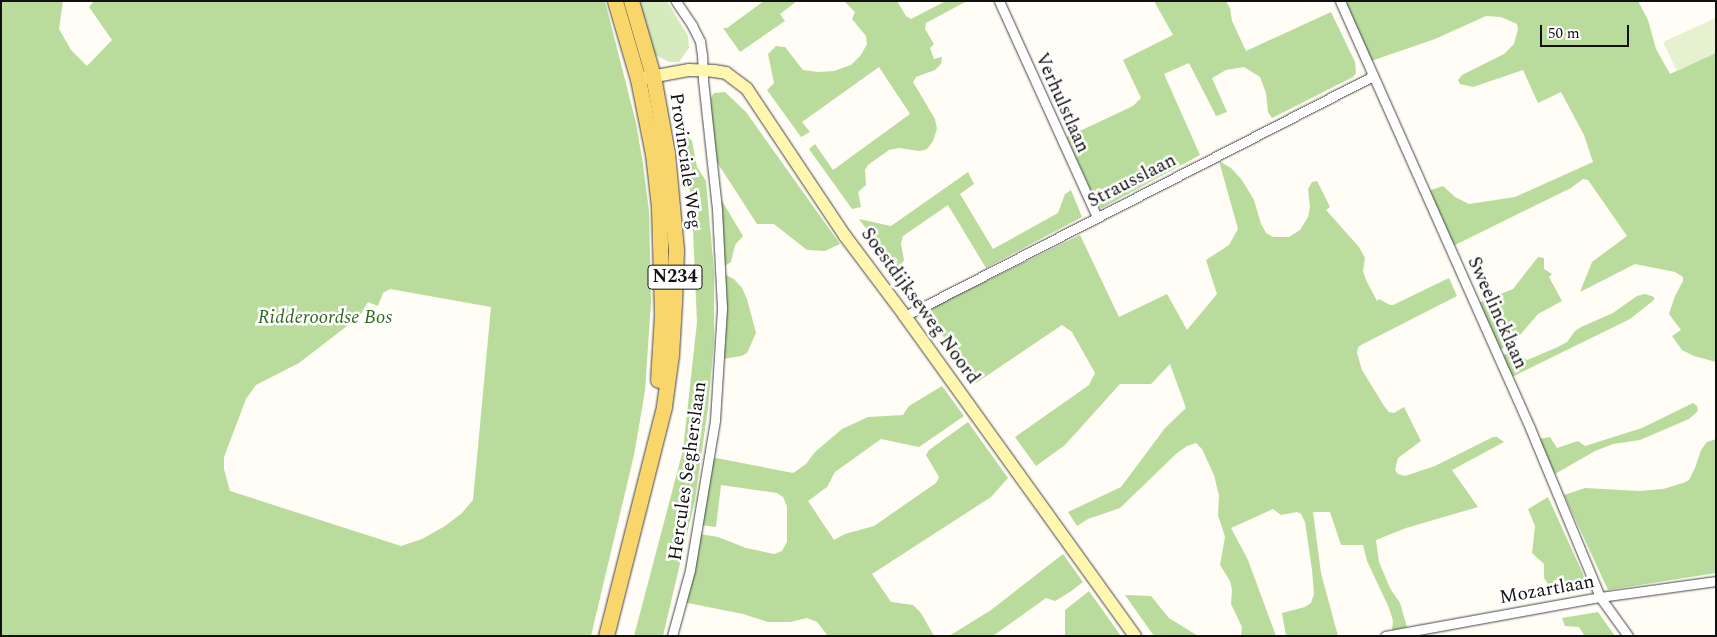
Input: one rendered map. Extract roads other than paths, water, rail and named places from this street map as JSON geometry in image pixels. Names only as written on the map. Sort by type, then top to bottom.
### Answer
[{"type":"main road","name":"Provinciale Weg","points":[[606,636],[664,406],[671,355],[676,250],[667,153],[645,78],[615,1]]},
{"type":"main road","name":"Provinciale Weg","points":[[631,1],[645,78]]},
{"type":"main road","name":"Soestdijkseweg Noord","points":[[645,78],[702,70],[726,73],[747,89],[845,236],[905,316],[1135,636]]},
{"type":"street","name":"Hercules Segherslaan","points":[[672,636],[690,570],[715,420],[722,308],[717,209],[700,41],[676,1]]},
{"type":"street","name":"Verhulstlaan","points":[[999,1],[1097,217]]},
{"type":"street","name":"Sweelincklaan","points":[[1340,1],[1530,428],[1600,597],[1628,636]]},
{"type":"street","name":"Strausslaan","points":[[905,316],[1373,76]]},
{"type":"street","name":"Mozartlaan","points":[[1385,636],[1600,597],[1716,581]]},
{"type":"park label","name":"Ridderoordse Bos","points":[[325,318]]}]
